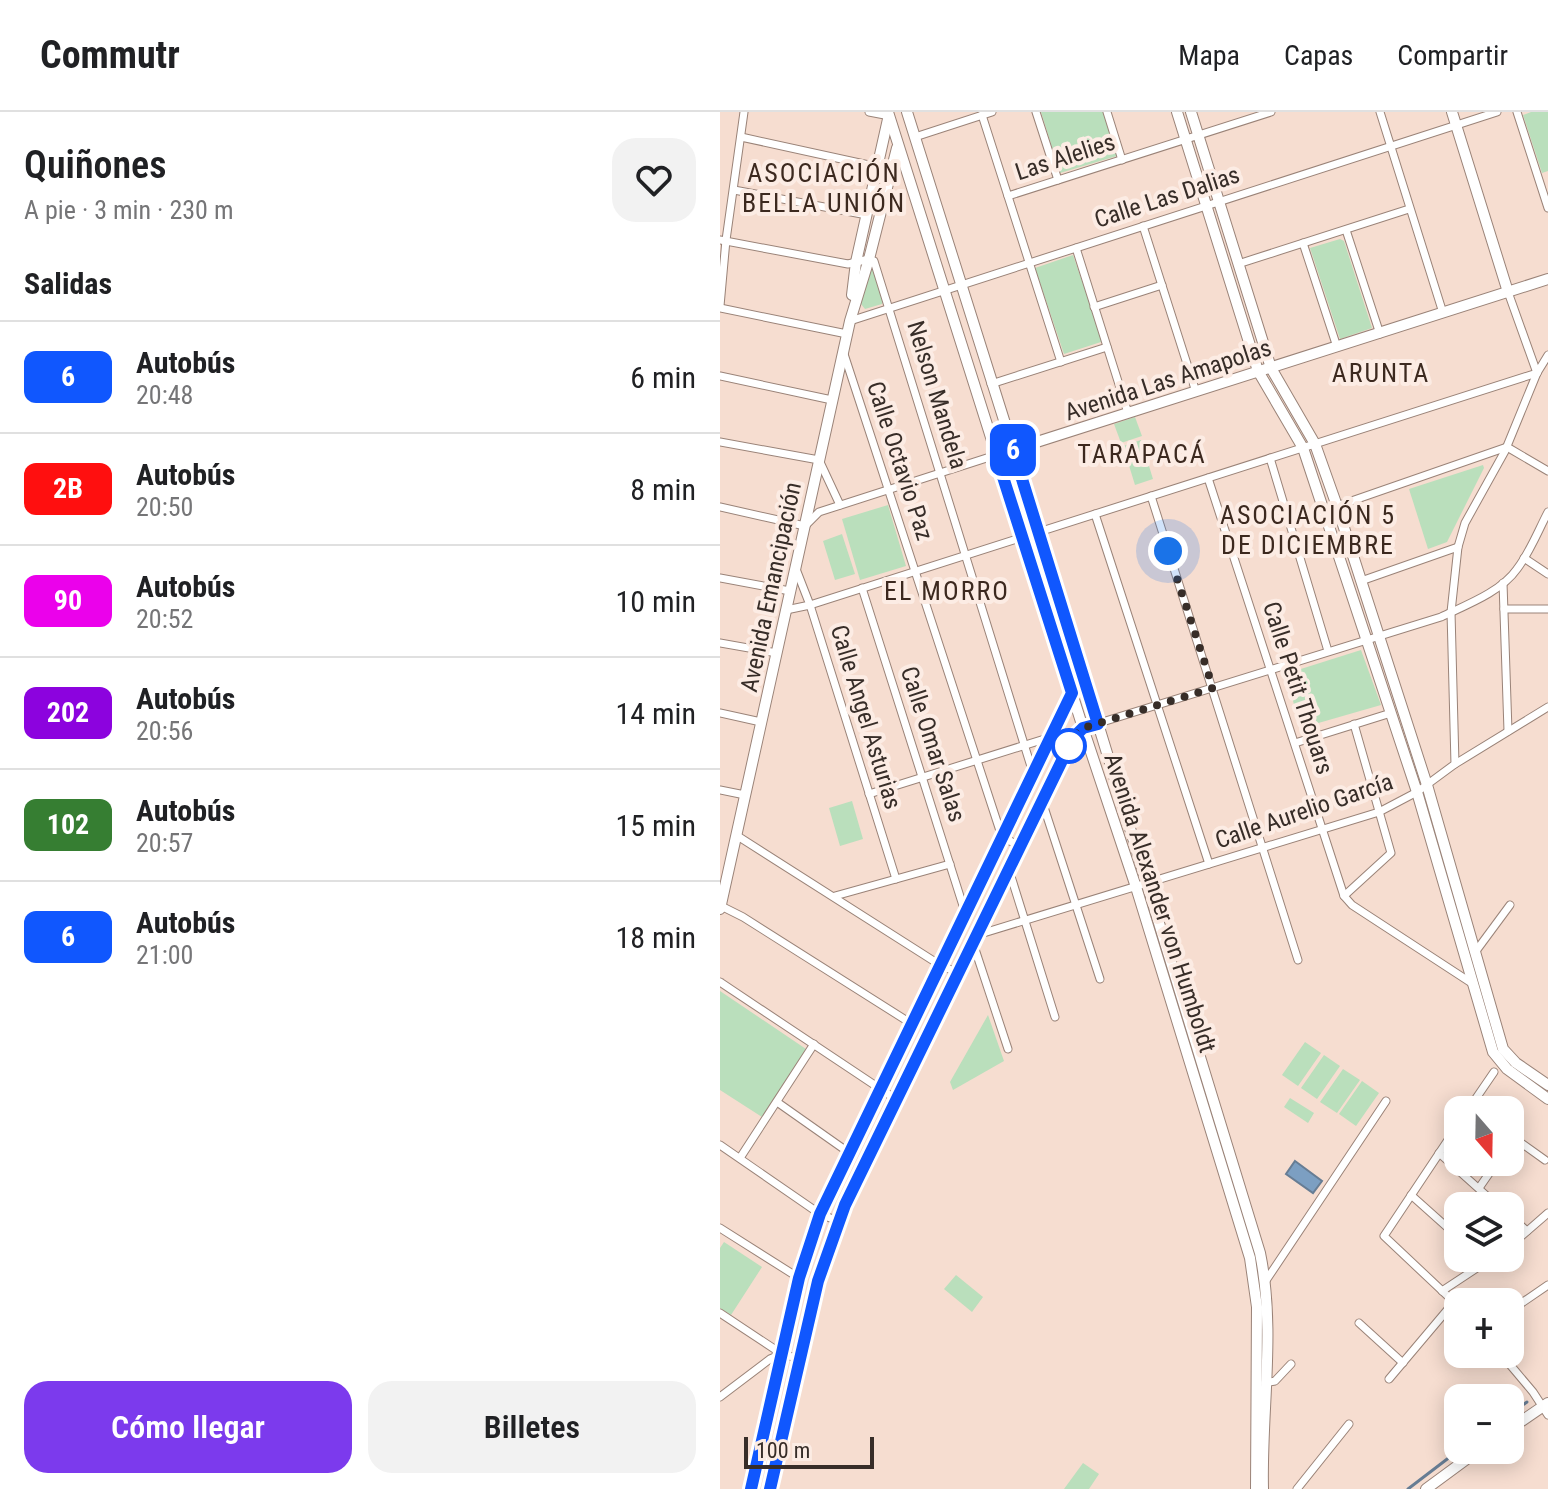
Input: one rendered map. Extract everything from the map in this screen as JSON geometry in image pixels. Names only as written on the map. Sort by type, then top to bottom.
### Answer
[{"type":"street","points":[[744,112],[734,190],[723,240],[720,307],[847,334]]},
{"type":"street","points":[[869,112],[889,114]]},
{"type":"street","name":"Avenida Alexander von Humboldt","points":[[907,112],[1098,724],[1140,886]]},
{"type":"street","points":[[915,137],[992,112]]},
{"type":"street","points":[[1036,112],[1058,180]]},
{"type":"street","points":[[1107,112],[1122,160]]},
{"type":"street","points":[[1177,112],[1258,371],[1303,448],[1417,792],[1493,1052],[1498,1061],[1548,1099]]},
{"type":"street","points":[[1191,112],[1271,368],[1315,444],[1337,506],[1427,785],[1503,1049],[1516,1063],[1548,1085]]},
{"type":"street","points":[[1380,112],[1443,313]]},
{"type":"street","points":[[1452,112],[1508,292],[1537,373]]},
{"type":"street","name":"Calle Las Dalias","points":[[850,321],[1497,112]]},
{"type":"street","points":[[1517,112],[1548,208]]},
{"type":"street","name":"Las Alelies","points":[[1008,196],[1267,113]]},
{"type":"street","name":"Avenida Alexander von Humboldt","points":[[889,114],[1083,728],[1140,886],[1204,1090],[1246,1246],[1260,1283],[1257,1307],[1262,1383],[1263,1489]]},
{"type":"street","name":"Avenida Emancipación","points":[[850,321],[856,262],[889,114]]},
{"type":"street","points":[[982,115],[1061,362]]},
{"type":"street","points":[[741,137],[878,167]]},
{"type":"street","name":"Avenida Emancipación","points":[[720,908],[850,321],[898,145]]},
{"type":"street","points":[[734,190],[867,215]]},
{"type":"street","points":[[1238,264],[1409,209]]},
{"type":"street","points":[[1143,226],[1196,392]]},
{"type":"street","points":[[1346,230],[1380,334]]},
{"type":"street","points":[[723,240],[848,264],[869,259]]},
{"type":"street","points":[[1303,243],[1337,347]]},
{"type":"street","points":[[1076,248],[1128,413]]},
{"type":"street","name":"Nelson Mandela","points":[[869,259],[874,261],[890,308],[1034,775]]},
{"type":"street","name":"Avenida Las Amapolas","points":[[805,526],[819,512],[840,505],[1548,279]]},
{"type":"street","points":[[1094,307],[1162,285]]},
{"type":"street","points":[[991,384],[1107,347]]},
{"type":"street","name":"Calle Octavio Paz","points":[[843,352],[1002,837]]},
{"type":"street","points":[[1455,764],[1451,612],[1458,547],[1465,523],[1507,447],[1537,373],[1548,355]]},
{"type":"street","points":[[786,610],[810,605],[1537,373]]},
{"type":"street","points":[[720,376],[832,400]]},
{"type":"street","points":[[720,442],[819,460],[840,505]]},
{"type":"street","points":[[1337,506],[1507,447],[1548,471]]},
{"type":"street","points":[[1270,458],[1328,651]]},
{"type":"street","name":"Calle Petit Thouars","points":[[1208,478],[1344,896]]},
{"type":"street","points":[[1151,496],[1298,960]]},
{"type":"street","points":[[720,507],[805,526]]},
{"type":"street","points":[[1095,514],[1209,864]]},
{"type":"street","points":[[770,1489],[818,1281],[838,1221],[1076,733],[1083,728],[1451,612],[1503,583],[1517,571],[1548,514]]},
{"type":"street","points":[[1361,581],[1458,547]]},
{"type":"street","points":[[1524,558],[1548,574]]},
{"type":"street","name":"Calle Angel Asturias","points":[[795,568],[810,605],[896,879]]},
{"type":"street","points":[[720,578],[790,591]]},
{"type":"street","points":[[1503,583],[1508,731]]},
{"type":"street","name":"Calle Omar Salas","points":[[862,588],[965,912]]},
{"type":"street","points":[[1504,609],[1548,609]]},
{"type":"street","points":[[720,643],[777,653]]},
{"type":"street","points":[[751,1489],[799,1278],[820,1214],[1072,693]]},
{"type":"street","name":"Calle Aurelio García","points":[[975,939],[1379,812],[1417,792],[1455,764],[1548,707]]},
{"type":"street","points":[[720,713],[761,722]]},
{"type":"street","points":[[1295,743],[1391,713]]},
{"type":"street","points":[[1354,724],[1391,853],[1344,896],[1352,905],[1475,985]]},
{"type":"street","points":[[869,794],[1053,737]]},
{"type":"street","points":[[720,790],[745,795]]},
{"type":"street","points":[[1042,801],[1100,979]]},
{"type":"street","points":[[736,835],[940,965],[958,973]]},
{"type":"street","points":[[1002,837],[1020,846]]},
{"type":"street","points":[[720,854],[732,856]]},
{"type":"street","points":[[835,896],[950,864]]},
{"type":"street","points":[[1009,870],[1055,1017]]},
{"type":"street","points":[[1468,961],[1510,905]]},
{"type":"street","points":[[720,908],[743,917],[912,1024]]},
{"type":"street","points":[[975,939],[1008,1049]]},
{"type":"street","points":[[720,982],[897,1100]]},
{"type":"street","points":[[740,1158],[814,1044]]},
{"type":"street","points":[[1479,1096],[1494,1072]]},
{"type":"street","points":[[1260,1283],[1386,1101]]},
{"type":"street","points":[[777,1102],[848,1152]]},
{"type":"street","points":[[720,1145],[820,1214],[838,1221]]},
{"type":"street","points":[[1444,1146],[1384,1236],[1442,1291],[1468,1272]]},
{"type":"street","points":[[1524,1146],[1545,1160]]},
{"type":"street","points":[[1439,1153],[1483,1192]]},
{"type":"street","points":[[1479,1188],[1487,1176]]},
{"type":"street","points":[[1411,1195],[1444,1224]]},
{"type":"street","points":[[1524,1234],[1548,1213]]},
{"type":"street","points":[[720,1228],[799,1278]]},
{"type":"street","points":[[1524,1228],[1527,1231]]},
{"type":"street","points":[[1524,1301],[1548,1285]]},
{"type":"street","points":[[720,1313],[782,1354],[800,1359]]},
{"type":"street","points":[[1389,1379],[1444,1317]]},
{"type":"street","points":[[1359,1323],[1403,1363]]},
{"type":"street","points":[[721,1394],[782,1354]]},
{"type":"street","points":[[1262,1383],[1275,1381],[1291,1364]]},
{"type":"street","points":[[1513,1368],[1546,1408],[1524,1421]]},
{"type":"street","name":"Avenida Alexander von Humboldt","points":[[1256,1489],[1262,1383]]},
{"type":"street","points":[[1297,1489],[1349,1424]]},
{"type":"street","points":[[1426,1489],[1460,1464]]},
{"type":"green space","points":[[1041,112],[1103,112],[1117,156],[1060,173]]},
{"type":"green space","points":[[1548,112],[1548,171],[1542,173],[1523,115]]},
{"type":"green space","points":[[1340,239],[1344,241],[1372,328],[1340,339],[1310,248]]},
{"type":"green space","points":[[1073,255],[1102,339],[1101,342],[1064,354],[1035,268]]},
{"type":"green space","points":[[870,267],[873,267],[884,300],[882,304],[865,309],[861,304]]},
{"type":"green space","points":[[1135,417],[1142,436],[1121,443],[1114,424]]},
{"type":"green space","points":[[1141,440],[1153,479],[1135,485],[1123,446]]},
{"type":"green space","points":[[1483,465],[1447,542],[1428,549],[1409,489]]},
{"type":"green space","points":[[888,505],[906,566],[860,580],[842,519]]},
{"type":"green space","points":[[842,534],[855,574],[835,580],[823,541]]},
{"type":"green space","points":[[1361,650],[1381,705],[1301,728],[1285,674]]},
{"type":"green space","points":[[852,801],[863,839],[840,846],[829,808]]},
{"type":"green space","points":[[720,991],[806,1049],[762,1117],[720,1090]]},
{"type":"green space","points":[[988,1015],[1004,1061],[953,1090],[950,1082]]},
{"type":"green space","points":[[1305,1042],[1321,1053],[1298,1086],[1282,1075]]},
{"type":"green space","points":[[1324,1055],[1340,1066],[1317,1099],[1301,1088]]},
{"type":"green space","points":[[1343,1069],[1360,1080],[1337,1113],[1320,1102]]},
{"type":"green space","points":[[1362,1081],[1379,1093],[1356,1126],[1339,1114]]},
{"type":"green space","points":[[1290,1098],[1314,1113],[1308,1123],[1284,1107]]},
{"type":"green space","points":[[724,1242],[762,1267],[731,1315],[720,1308],[720,1248]]},
{"type":"green space","points":[[956,1275],[983,1297],[972,1312],[944,1289]]},
{"type":"green space","points":[[1083,1463],[1099,1474],[1089,1489],[1064,1489]]},
{"type":"water","points":[[1295,1161],[1322,1181],[1313,1193],[1286,1174]]},
{"type":"waterway","points":[[1408,1489],[1444,1461]]},
{"type":"bus line","name":"6","points":[[751,1489],[799,1278],[820,1214],[1072,693],[996,455],[1013,450],[1098,724],[1083,728],[1073,738],[845,1205],[818,1281],[770,1489]]},
{"type":"district","name":"ASOCIACIÓN BELLA UNIÓN","points":[[824,188]]},
{"type":"district","name":"ARUNTA","points":[[1381,373]]},
{"type":"district","name":"TARAPACÁ","points":[[1142,454]]},
{"type":"district","name":"ASOCIACIÓN 5 DE DICIEMBRE","points":[[1308,530]]},
{"type":"district","name":"EL MORRO","points":[[947,591]]},
{"type":"route","points":[[1069,746],[1076,733],[1083,728],[1213,688],[1168,551]]}]
